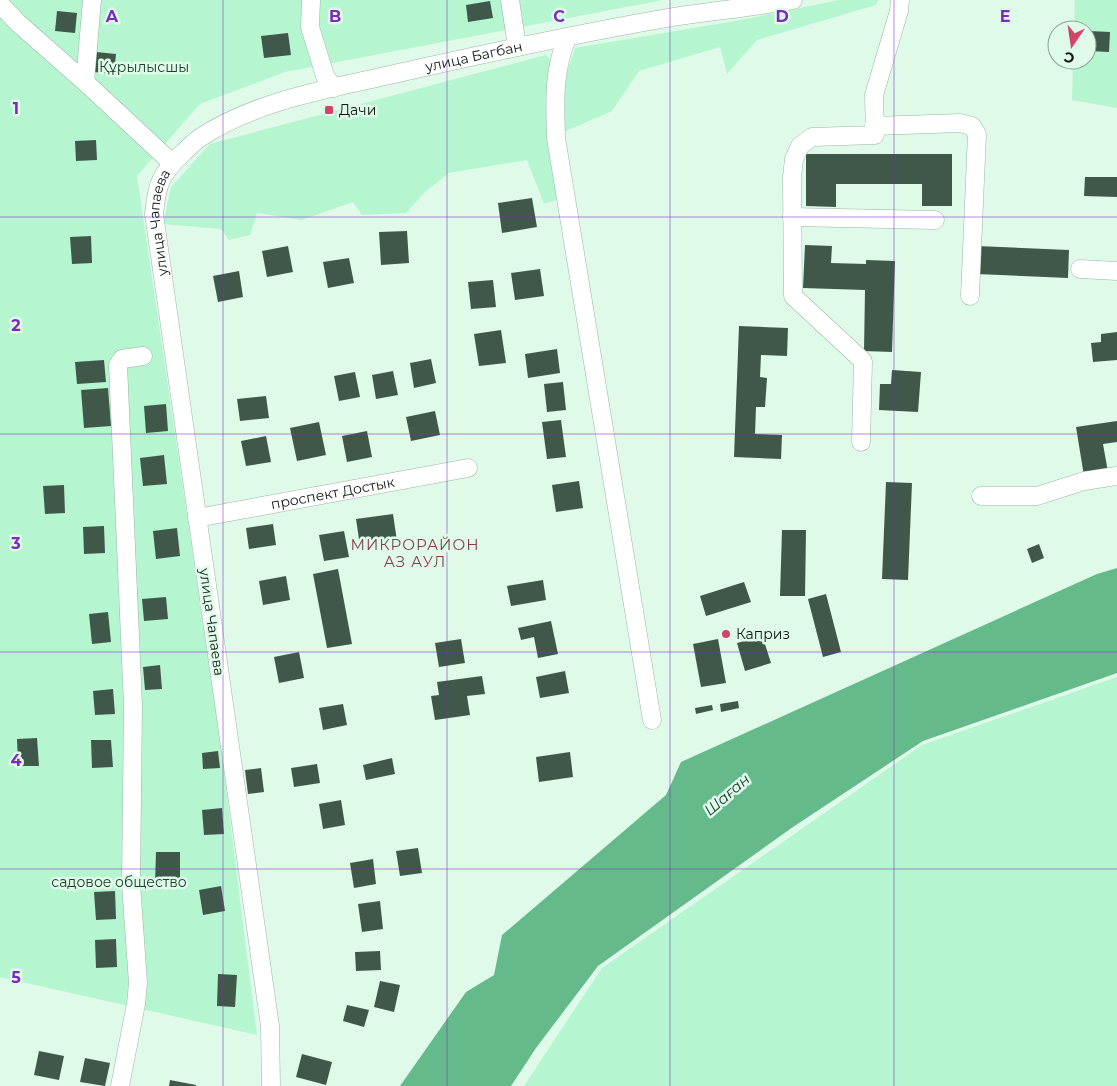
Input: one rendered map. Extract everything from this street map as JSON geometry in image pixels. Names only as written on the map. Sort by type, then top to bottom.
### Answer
[{"type":"street","points":[[85,82],[92,0]]},
{"type":"street","points":[[311,0],[310,27],[325,76],[334,88]]},
{"type":"street","points":[[510,0],[517,47]]},
{"type":"street","name":"улица Багбан","points":[[172,163],[200,137],[237,117],[279,102],[517,47],[674,17],[793,0]]},
{"type":"street","points":[[860,442],[864,361],[793,296],[792,218],[794,159],[800,146],[812,137],[875,135],[874,95],[899,11],[900,0]]},
{"type":"street","points":[[0,4],[18,23],[172,163]]},
{"type":"street","points":[[567,38],[559,57],[554,97],[556,138],[652,720]]},
{"type":"street","points":[[874,126],[960,123],[972,126],[977,134],[970,296]]},
{"type":"street","name":"улица Чапаева","points":[[172,163],[161,177],[156,193],[154,214],[270,1026],[271,1086]]},
{"type":"street","points":[[792,218],[935,220]]},
{"type":"street","points":[[1080,269],[1117,271]]},
{"type":"street","points":[[120,1086],[136,1004],[138,983],[131,884],[134,705],[118,365],[122,359],[143,356]]},
{"type":"street","name":"проспект Достык","points":[[197,518],[468,468]]},
{"type":"street","points":[[981,496],[1037,496],[1084,481],[1117,476]]},
{"type":"green space","name":"садовое общество","points":[[0,0],[663,0],[285,72],[200,104],[137,176],[219,732],[257,1035],[0,977]]},
{"type":"green space","points":[[839,0],[878,0],[876,5],[757,40],[727,74],[720,47],[639,71],[612,111],[550,138],[562,198],[544,204],[527,160],[449,173],[424,193],[406,213],[362,215],[353,202],[302,220],[257,213],[250,235],[229,240],[221,229],[163,224],[171,187],[210,144],[546,55],[566,75],[575,48],[735,21]]},
{"type":"green space","points":[[1075,0],[1117,0],[1117,108],[1072,100],[1073,70],[1097,70],[1097,20],[1074,20]]},
{"type":"green space","points":[[1117,677],[1117,1086],[524,1086],[602,968],[922,745]]},
{"type":"water","name":"Шаған","points":[[1117,568],[1117,673],[923,741],[793,827],[598,966],[536,1048],[511,1086],[400,1086],[466,992],[494,975],[502,935],[666,795],[681,762],[1097,574]]},
{"type":"building","points":[[490,1],[493,18],[468,22],[466,5]]},
{"type":"building","points":[[57,11],[77,13],[75,33],[55,31]]},
{"type":"building","points":[[1097,31],[1110,32],[1109,52],[1097,51]]},
{"type":"building","points":[[288,33],[291,55],[264,58],[261,36]]},
{"type":"building","points":[[96,52],[116,54],[114,74],[94,72]]},
{"type":"building","points":[[96,140],[97,160],[76,161],[75,141]]},
{"type":"building","points":[[806,154],[952,154],[952,206],[922,206],[922,184],[836,184],[836,207],[806,206]]},
{"type":"building","points":[[1085,177],[1117,177],[1117,197],[1084,196]]},
{"type":"building","points":[[532,198],[537,227],[502,233],[498,203]]},
{"type":"building","points":[[407,231],[409,263],[381,265],[379,232]]},
{"type":"building","points":[[91,236],[92,263],[72,264],[70,237]]},
{"type":"building","points":[[805,245],[832,246],[831,263],[866,264],[866,260],[895,261],[892,352],[864,351],[865,290],[803,288]]},
{"type":"building","points":[[288,246],[293,272],[267,277],[262,251]]},
{"type":"building","points":[[977,246],[1069,250],[1068,278],[976,274]]},
{"type":"building","points":[[349,258],[354,283],[328,288],[323,262]]},
{"type":"building","points":[[540,269],[544,296],[515,300],[511,273]]},
{"type":"building","points":[[239,271],[243,297],[218,302],[213,276]]},
{"type":"building","points":[[493,280],[496,307],[471,309],[468,282]]},
{"type":"building","points":[[739,326],[788,328],[787,356],[761,355],[760,377],[767,378],[765,407],[756,407],[755,434],[782,435],[781,459],[734,457]]},
{"type":"building","points":[[501,330],[506,363],[479,366],[474,334]]},
{"type":"building","points":[[1117,332],[1117,360],[1093,362],[1091,343],[1101,342],[1101,334]]},
{"type":"building","points":[[557,349],[560,373],[528,378],[525,354]]},
{"type":"building","points":[[431,359],[436,383],[414,388],[410,363]]},
{"type":"building","points":[[104,360],[106,382],[77,384],[75,362]]},
{"type":"building","points":[[892,370],[921,372],[918,412],[879,410],[880,384],[891,384]]},
{"type":"building","points":[[393,371],[398,395],[376,399],[372,375]]},
{"type":"building","points":[[355,372],[360,397],[339,401],[334,376]]},
{"type":"building","points":[[563,382],[566,410],[547,412],[544,384]]},
{"type":"building","points":[[108,388],[111,426],[84,428],[81,390]]},
{"type":"building","points":[[266,396],[269,418],[240,421],[237,399]]},
{"type":"building","points":[[166,404],[168,431],[146,433],[144,406]]},
{"type":"building","points":[[435,411],[440,435],[411,441],[406,417]]},
{"type":"building","points":[[561,420],[566,457],[547,459],[542,422]]},
{"type":"building","points":[[1117,421],[1117,442],[1103,444],[1108,472],[1084,476],[1076,427]]},
{"type":"building","points":[[319,422],[326,455],[297,461],[290,428]]},
{"type":"building","points":[[367,431],[372,457],[347,462],[342,436]]},
{"type":"building","points":[[266,436],[271,462],[246,466],[241,441]]},
{"type":"building","points":[[164,455],[167,484],[143,486],[140,458]]},
{"type":"building","points":[[579,481],[583,508],[556,512],[552,485]]},
{"type":"building","points":[[886,482],[912,483],[908,580],[882,579]]},
{"type":"building","points":[[64,485],[65,513],[45,514],[43,486]]},
{"type":"building","points":[[393,514],[397,541],[360,546],[356,519]]},
{"type":"building","points":[[273,524],[276,545],[249,549],[246,528]]},
{"type":"building","points":[[104,526],[105,553],[84,554],[83,527]]},
{"type":"building","points":[[177,528],[180,556],[156,559],[153,531]]},
{"type":"building","points":[[782,530],[806,530],[805,596],[780,596]]},
{"type":"building","points":[[344,531],[349,557],[324,561],[319,535]]},
{"type":"building","points":[[1039,544],[1044,558],[1032,563],[1027,549]]},
{"type":"building","points":[[338,569],[352,644],[327,648],[313,574]]},
{"type":"building","points":[[286,576],[290,600],[263,605],[259,581]]},
{"type":"building","points":[[543,580],[546,600],[511,606],[507,586]]},
{"type":"building","points":[[744,582],[751,602],[706,616],[700,596]]},
{"type":"building","points":[[826,594],[841,652],[823,657],[808,599]]},
{"type":"building","points":[[166,597],[168,619],[144,621],[142,599]]},
{"type":"building","points":[[108,612],[111,642],[92,644],[89,614]]},
{"type":"building","points":[[551,621],[558,654],[538,658],[534,637],[521,640],[518,628]]},
{"type":"building","points":[[756,638],[764,641],[771,663],[745,671],[737,643]]},
{"type":"building","points":[[461,639],[465,663],[439,667],[435,643]]},
{"type":"building","points":[[718,639],[726,683],[701,687],[693,644]]},
{"type":"building","points":[[299,652],[304,678],[279,683],[274,657]]},
{"type":"building","points":[[160,665],[162,689],[145,690],[143,667]]},
{"type":"building","points":[[565,671],[569,693],[540,698],[536,677]]},
{"type":"building","points":[[482,676],[485,694],[467,696],[470,715],[435,720],[431,696],[439,695],[437,682]]},
{"type":"building","points":[[113,689],[115,714],[95,715],[93,691]]},
{"type":"building","points":[[738,701],[739,708],[721,712],[720,704]]},
{"type":"building","points":[[343,704],[347,725],[323,730],[319,708]]},
{"type":"building","points":[[712,705],[713,710],[696,714],[695,708]]},
{"type":"building","points":[[37,738],[39,766],[18,766],[17,739]]},
{"type":"building","points":[[91,740],[111,740],[113,767],[92,768]]},
{"type":"building","points":[[218,751],[220,768],[203,769],[202,753]]},
{"type":"building","points":[[570,752],[573,777],[539,782],[536,757]]},
{"type":"building","points":[[392,758],[395,774],[366,780],[363,765]]},
{"type":"building","points":[[317,764],[320,783],[294,787],[291,768]]},
{"type":"building","points":[[261,768],[264,792],[248,794],[245,770]]},
{"type":"building","points":[[341,800],[345,825],[323,829],[319,804]]},
{"type":"building","points":[[222,808],[224,834],[204,835],[202,810]]},
{"type":"building","points":[[418,848],[422,873],[400,876],[396,851]]},
{"type":"building","points":[[156,852],[180,852],[180,884],[155,883]]},
{"type":"building","points":[[373,859],[376,884],[354,888],[350,863]]},
{"type":"building","points":[[221,886],[225,911],[203,915],[199,890]]},
{"type":"building","points":[[115,891],[116,919],[96,920],[94,892]]},
{"type":"building","points":[[380,901],[383,929],[362,932],[358,904]]},
{"type":"building","points":[[116,939],[117,967],[96,968],[95,940]]},
{"type":"building","points":[[380,951],[381,970],[356,971],[355,952]]},
{"type":"building","points":[[218,974],[237,975],[235,1007],[217,1006]]},
{"type":"building","points":[[380,981],[400,985],[394,1012],[374,1007]]},
{"type":"building","points":[[347,1005],[369,1010],[364,1027],[343,1021]]},
{"type":"building","points":[[39,1051],[64,1056],[59,1080],[34,1075]]},
{"type":"building","points":[[302,1054],[332,1062],[326,1085],[296,1077]]},
{"type":"building","points":[[85,1058],[110,1063],[105,1086],[80,1082]]},
{"type":"building","points":[[170,1080],[196,1085],[196,1086],[169,1086]]},
{"type":"place","name":"Дачи","points":[[329,110]]},
{"type":"place","name":"Каприз","points":[[726,634]]},
{"type":"district","name":"МИКРОРАЙОН АЗ АУЛ","points":[[415,554]]},
{"type":"park label","name":"Құрылысшы","points":[[144,67]]}]
